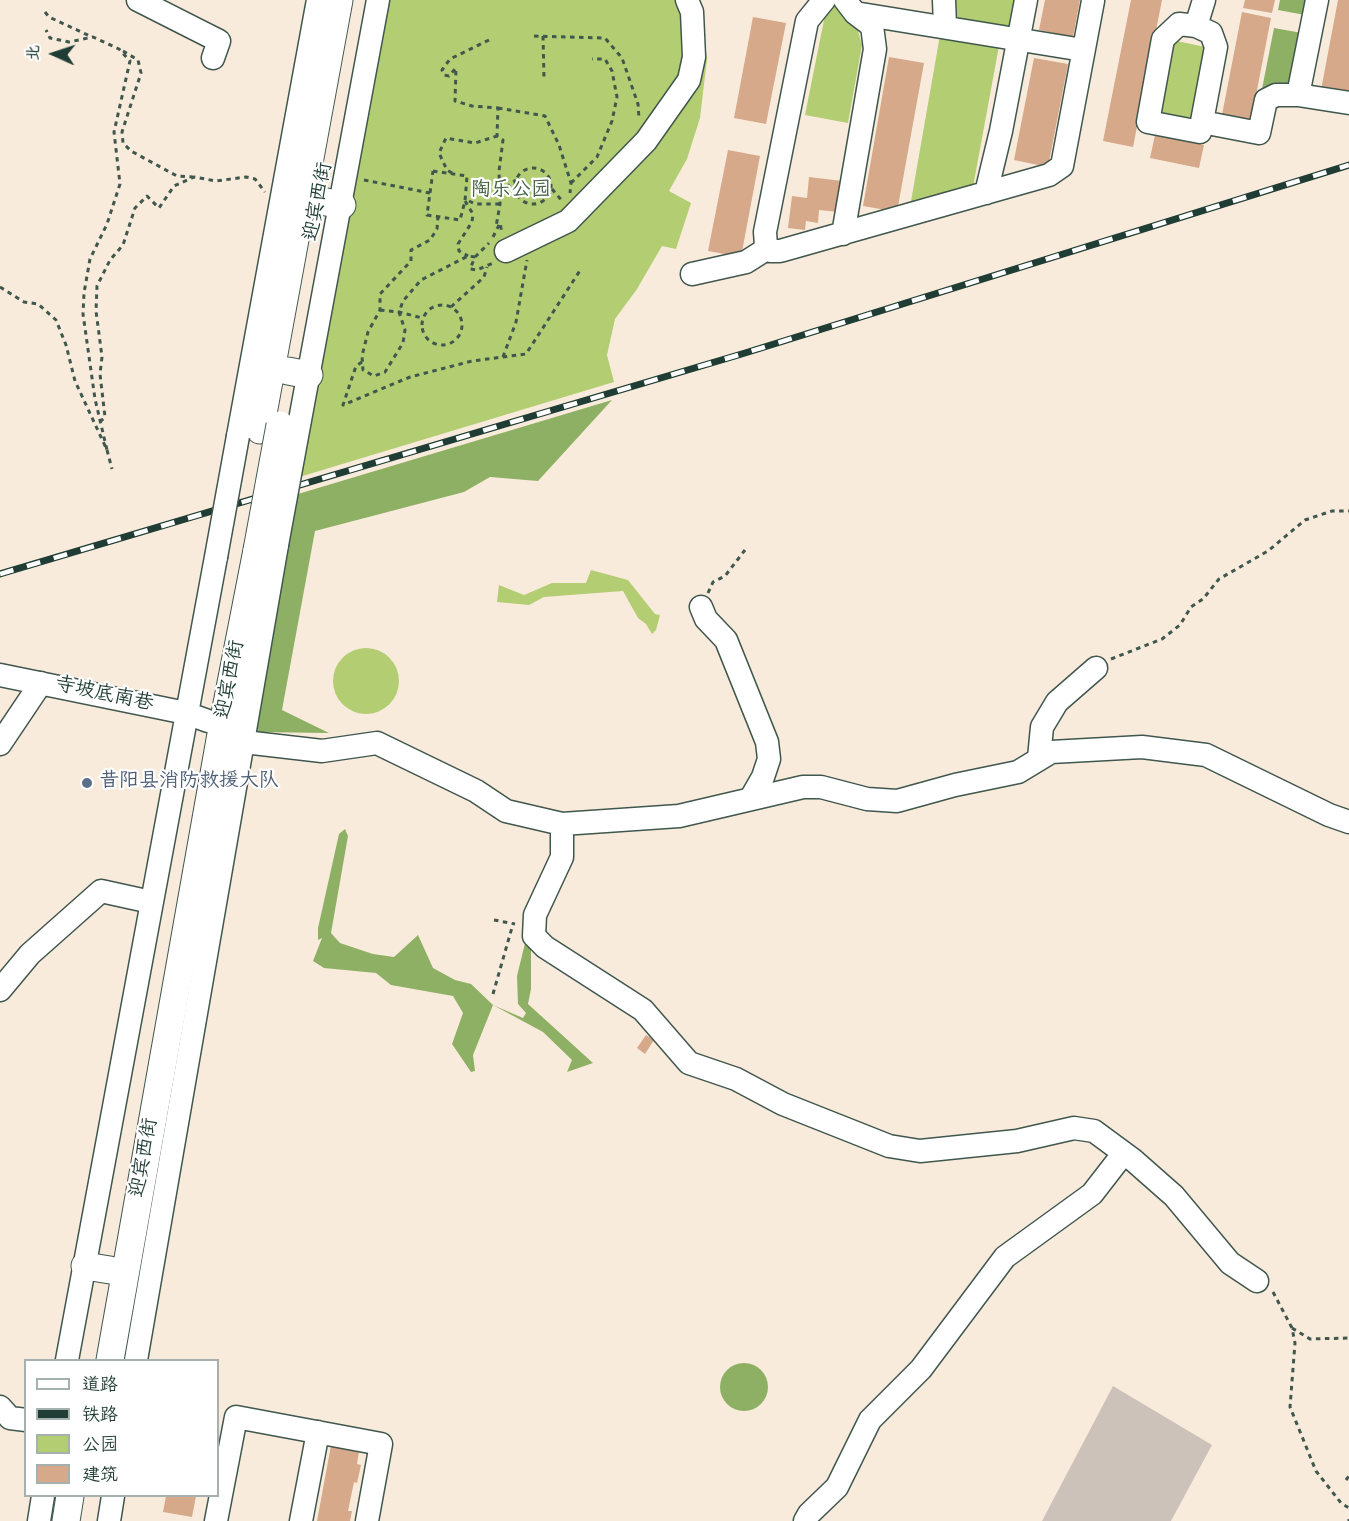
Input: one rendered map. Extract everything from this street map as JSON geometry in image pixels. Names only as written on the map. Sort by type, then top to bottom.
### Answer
[{"type":"main road","name":"迎宾西街","points":[[312,200],[339,0]]},
{"type":"main road","name":"迎宾西街","points":[[110,1359],[116,1281],[279,372],[312,200],[357,0]]},
{"type":"main road","name":"迎宾西街","points":[[94,1359],[116,1281],[155,1172],[178,1048],[215,728]]},
{"type":"main road","points":[[66,1521],[70,1497]]},
{"type":"main road","points":[[81,1521],[86,1497]]},
{"type":"street","points":[[138,0],[219,41],[213,58]]},
{"type":"street","points":[[136,1359],[116,1281],[151,902],[215,728],[312,200],[318,0]]},
{"type":"street","points":[[312,200],[347,177],[378,0]]},
{"type":"street","points":[[506,250],[568,221],[646,141],[689,80],[694,57],[692,12],[687,0]]},
{"type":"street","points":[[824,0],[807,21],[765,232],[780,251],[1049,175],[1062,166],[1093,1]]},
{"type":"street","points":[[944,0],[945,26]]},
{"type":"street","points":[[986,193],[1001,131],[1026,0]]},
{"type":"street","points":[[1196,26],[1204,0]]},
{"type":"street","points":[[1298,95],[1317,0]]},
{"type":"street","points":[[850,7],[1083,50]]},
{"type":"street","points":[[843,234],[875,49],[872,26],[850,7]]},
{"type":"street","points":[[1179,24],[1196,26],[1211,33],[1216,47],[1200,132],[1148,122],[1163,39],[1179,24]]},
{"type":"street","points":[[1202,122],[1259,133],[1266,100],[1276,95],[1298,95],[1349,103]]},
{"type":"street","points":[[692,274],[746,262],[773,240]]},
{"type":"street","points":[[701,607],[706,620],[726,640],[768,742],[769,759],[763,777],[751,798]]},
{"type":"street","points":[[1039,758],[1042,727],[1057,702],[1096,668]]},
{"type":"street","name":"寺坡底南巷","points":[[0,675],[41,683],[215,728],[322,751],[376,743],[476,791],[506,811],[562,824],[679,816],[751,798],[812,787],[867,800],[897,801],[955,785],[1018,772],[1051,752],[1142,747],[1206,755],[1329,815],[1349,822]]},
{"type":"street","points":[[0,744],[41,683]]},
{"type":"street","points":[[562,824],[562,857],[535,915],[524,924],[545,946],[642,1010],[689,1063],[736,1079],[783,1104],[889,1146],[920,1151],[1017,1141],[1074,1128],[1094,1131],[1132,1159],[1174,1196],[1230,1263],[1257,1281]]},
{"type":"street","points":[[0,990],[30,954],[101,891],[151,902]]},
{"type":"street","points":[[806,1521],[809,1514],[837,1487],[870,1420],[921,1369],[1005,1257],[1092,1194],[1123,1154]]},
{"type":"street","points":[[68,1359],[116,1281]]},
{"type":"street","points":[[0,1407],[10,1418],[24,1420]]},
{"type":"street","points":[[216,1521],[236,1417],[381,1444],[367,1521]]},
{"type":"street","points":[[301,1521],[318,1432]]},
{"type":"street","points":[[39,1521],[43,1497]]},
{"type":"street","points":[[109,1521],[113,1497]]},
{"type":"path","points":[[45,12],[49,17],[138,60],[141,73],[122,132],[123,143],[131,151],[177,176],[216,181],[246,177],[255,179],[265,194],[312,200]]},
{"type":"path","points":[[46,30],[50,38],[69,42],[93,37]]},
{"type":"path","points":[[534,36],[605,38],[622,58],[638,104],[640,136],[646,141]]},
{"type":"path","points":[[543,36],[544,78]]},
{"type":"path","points":[[489,40],[450,59],[442,70],[444,75],[449,76],[456,68],[456,101],[472,106],[545,116],[559,145],[571,183],[568,208],[551,189],[549,176],[538,168],[524,170],[516,180],[499,193]]},
{"type":"path","points":[[112,469],[100,422],[83,314],[90,259],[107,224],[120,184],[114,132],[130,61],[119,49]]},
{"type":"path","points":[[571,183],[597,157],[612,121],[617,97],[612,71],[605,59],[592,58]]},
{"type":"path","points":[[497,136],[498,108]]},
{"type":"path","points":[[453,174],[447,170],[439,153],[446,138],[475,143],[497,136]]},
{"type":"path","points":[[487,267],[470,269],[475,257],[493,239],[500,204],[503,140],[497,136]]},
{"type":"path","points":[[433,171],[467,176],[466,201],[460,220],[427,215],[430,193],[433,171]]},
{"type":"path","points":[[100,422],[105,417],[100,374],[102,357],[96,311],[97,286],[110,260],[123,245],[135,208],[147,196],[159,208],[174,186],[194,177]]},
{"type":"path","points":[[347,177],[430,193]]},
{"type":"path","points":[[516,180],[516,192],[523,201],[535,204],[546,199],[551,189]]},
{"type":"path","points":[[466,201],[475,204],[500,204]]},
{"type":"path","points":[[466,201],[473,214],[472,222],[458,244],[459,251],[475,257]]},
{"type":"path","points":[[438,216],[437,229],[430,240],[411,250],[411,261],[380,294],[380,310],[368,332],[363,370],[374,376],[385,372],[403,343],[405,330],[399,312],[403,300],[421,280],[468,256]]},
{"type":"path","points":[[503,357],[522,295],[529,240]]},
{"type":"path","points":[[451,307],[484,277],[487,267],[506,250]]},
{"type":"path","points":[[363,362],[356,366],[343,405],[410,377],[472,360],[526,354],[581,269]]},
{"type":"path","points":[[0,287],[24,302],[38,304],[56,320],[66,345],[75,381],[107,450]]},
{"type":"path","points":[[440,305],[451,307],[459,314],[462,325],[459,336],[450,344],[439,345],[428,340],[422,330],[423,319],[429,309],[440,305]]},
{"type":"path","points":[[380,310],[399,312],[423,319]]},
{"type":"path","points":[[1096,668],[1118,655],[1162,639],[1180,625],[1191,607],[1203,599],[1219,579],[1268,551],[1305,520],[1332,511],[1349,511]]},
{"type":"path","points":[[701,607],[713,582],[725,576],[745,550]]},
{"type":"path","points":[[493,994],[524,924],[494,920]]},
{"type":"path","points":[[1257,1281],[1271,1289],[1292,1328],[1295,1354],[1290,1407],[1316,1471],[1341,1503],[1349,1509]]},
{"type":"path","points":[[1292,1328],[1310,1339],[1349,1338]]},
{"type":"path","points":[[1346,1480],[1349,1476]]},
{"type":"shaded area","points":[[1113,1386],[1212,1445],[1171,1521],[1042,1521]]},
{"type":"green space","name":"陶乐公园","points":[[386,0],[700,0],[707,59],[700,118],[687,159],[669,191],[691,203],[676,249],[662,246],[637,289],[615,319],[607,355],[614,382],[296,478]]},
{"type":"green space","points":[[949,0],[1017,0],[1012,28],[956,18],[951,13]]},
{"type":"green space","points":[[1280,0],[1308,0],[1305,15],[1278,10]]},
{"type":"green space","points":[[835,4],[858,31],[862,45],[848,123],[805,115],[825,15]]},
{"type":"green space","points":[[1274,28],[1302,33],[1290,95],[1262,89]]},
{"type":"green space","points":[[940,35],[999,46],[973,187],[910,207]]},
{"type":"green space","points":[[1172,40],[1210,48],[1197,119],[1159,112]]},
{"type":"green space","points":[[612,400],[538,481],[490,477],[464,492],[315,531],[282,710],[329,733],[255,732],[298,494]]},
{"type":"green space","points":[[591,570],[628,580],[655,614],[660,615],[656,630],[652,634],[646,624],[638,618],[623,591],[544,597],[529,605],[497,602],[499,585],[524,595],[552,583],[586,583]]},
{"type":"green space","points":[[366,648],[379,651],[389,658],[396,668],[399,681],[396,694],[389,704],[379,711],[366,714],[353,711],[343,704],[336,694],[333,681],[336,668],[343,658],[353,651]]},
{"type":"green space","points":[[345,829],[348,836],[331,933],[340,943],[373,954],[394,957],[418,935],[433,968],[455,980],[471,984],[493,1005],[473,1055],[475,1071],[471,1072],[452,1044],[463,1013],[453,996],[391,985],[376,973],[324,968],[313,961],[322,938],[318,940],[318,928],[339,834]]},
{"type":"green space","points":[[527,935],[531,949],[531,989],[528,1004],[593,1063],[567,1072],[572,1060],[543,1032],[493,1005],[523,1018],[526,1013],[518,1004],[517,976]]},
{"type":"green space","points":[[739,1363],[749,1363],[761,1370],[768,1382],[768,1392],[761,1404],[749,1411],[739,1411],[724,1400],[720,1392],[720,1382],[731,1367]]},
{"type":"building","points":[[1045,0],[1080,0],[1073,37],[1039,30]]},
{"type":"building","points":[[1131,0],[1162,0],[1133,147],[1103,141]]},
{"type":"building","points":[[1245,0],[1275,0],[1272,13],[1243,8]]},
{"type":"building","points":[[1338,0],[1349,0],[1349,95],[1321,90]]},
{"type":"building","points":[[1242,12],[1271,18],[1250,126],[1221,120]]},
{"type":"building","points":[[753,17],[786,23],[766,124],[734,118]]},
{"type":"building","points":[[889,57],[924,63],[897,212],[863,206]]},
{"type":"building","points":[[1034,58],[1068,64],[1048,167],[1014,160]]},
{"type":"building","points":[[1155,135],[1204,145],[1199,168],[1150,158]]},
{"type":"building","points":[[728,150],[760,156],[741,257],[708,251]]},
{"type":"building","points":[[809,177],[842,181],[839,212],[819,210],[818,223],[806,221],[805,230],[788,228],[792,196],[807,198]]},
{"type":"building","points":[[646,1035],[654,1040],[645,1054],[637,1048]]},
{"type":"building","points":[[332,1440],[360,1445],[357,1464],[361,1465],[357,1483],[354,1482],[348,1511],[352,1511],[350,1521],[317,1521]]},
{"type":"building","points":[[166,1497],[196,1497],[192,1517],[163,1512]]},
{"type":"railway","points":[[0,574],[745,353],[1349,165]]},
{"type":"place","name":"昔阳县消防救援大队","points":[[87,783]]}]
